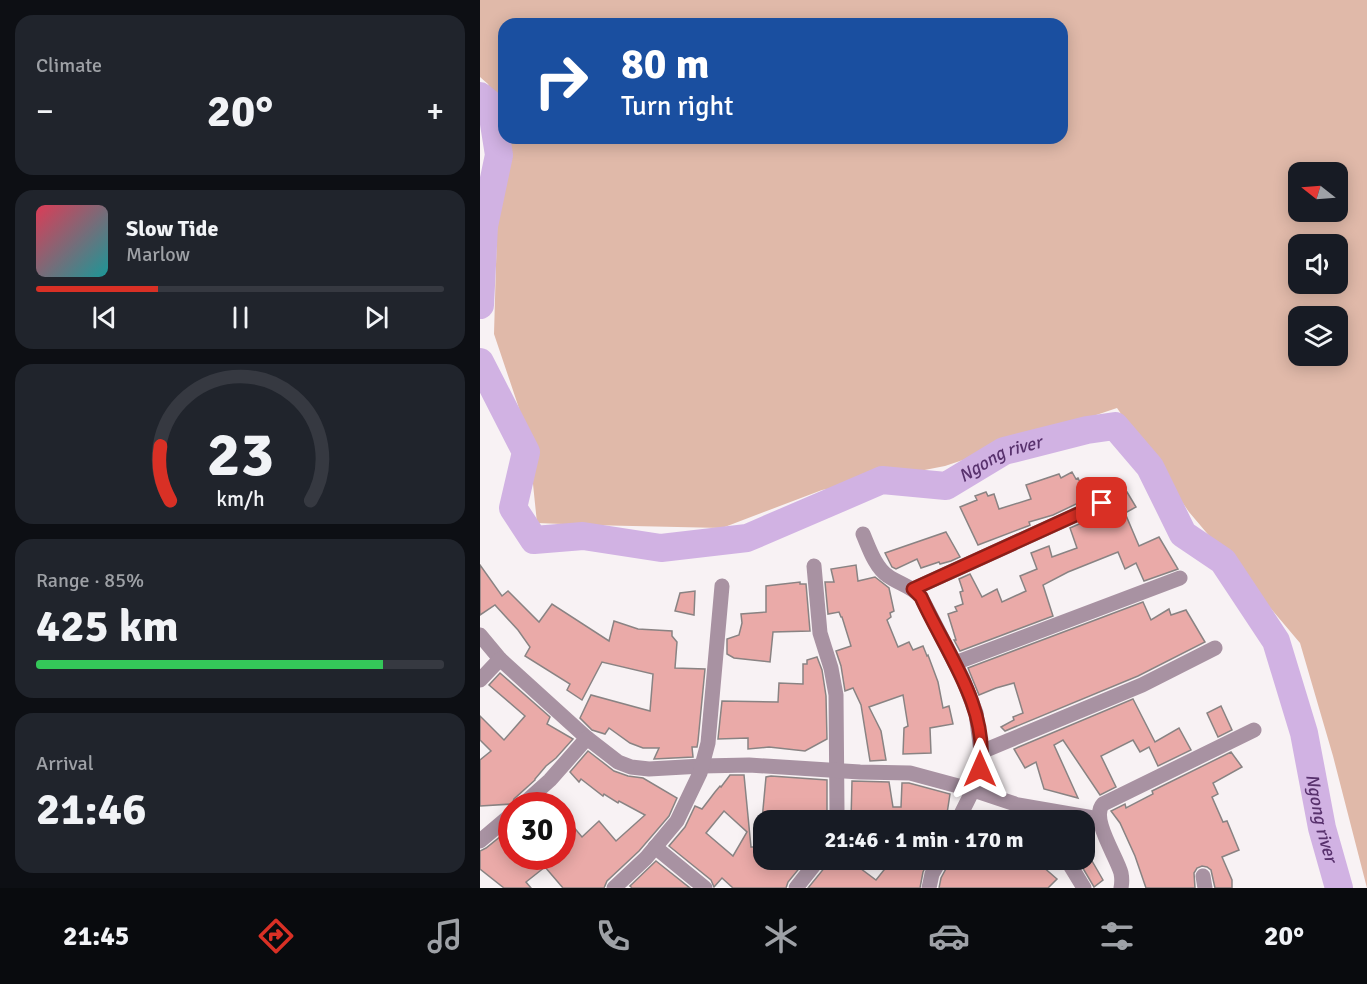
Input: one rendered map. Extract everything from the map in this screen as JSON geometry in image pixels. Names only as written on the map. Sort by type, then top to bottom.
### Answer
[{"type":"street","points":[[913,589],[1102,503]]},
{"type":"street","points":[[863,534],[882,571],[913,589],[921,597],[970,695],[976,713],[981,752],[980,769],[963,810]]},
{"type":"street","points":[[814,566],[820,633],[831,668],[836,695],[837,810]]},
{"type":"street","points":[[955,663],[1180,578]]},
{"type":"street","points":[[614,888],[677,821],[702,766],[708,743],[722,586]]},
{"type":"street","points":[[480,635],[500,659],[587,738],[618,762],[632,767],[649,769],[749,765],[910,773],[973,790],[1028,810]]},
{"type":"street","points":[[981,752],[1142,686],[1215,648]]},
{"type":"street","points":[[480,680],[500,659]]},
{"type":"street","points":[[1121,888],[1122,876],[1104,833],[1100,819],[1100,807],[1254,730]]},
{"type":"street","points":[[537,792],[587,738]]},
{"type":"street","points":[[1095,819],[1100,819]]},
{"type":"street","points":[[480,842],[498,826]]},
{"type":"street","points":[[655,847],[705,888]]},
{"type":"street","points":[[796,888],[810,870]]},
{"type":"street","points":[[928,888],[934,870]]},
{"type":"street","points":[[1073,870],[1084,888]]},
{"type":"shaded area","points":[[480,0],[1367,0],[1367,888],[1333,756],[1300,643],[1189,512],[1117,408],[945,466],[822,490],[722,528],[537,523],[528,435],[494,334],[497,230],[505,144],[1068,144],[1068,18],[498,18],[498,103],[488,84],[480,77]]},
{"type":"building","points":[[1072,472],[1076,479],[1078,478],[1084,491],[1092,488],[1095,495],[1053,515],[1029,522],[1028,526],[978,545],[960,507],[977,500],[975,496],[986,492],[988,496],[994,494],[999,509],[1031,499],[1026,485],[1059,474],[1061,478]]},
{"type":"building","points":[[1127,492],[1136,507],[1125,513],[1139,546],[1159,537],[1178,569],[1144,581],[1136,563],[1125,569],[1118,552],[1068,572],[1043,585],[1053,616],[960,651],[954,640],[956,640],[948,614],[957,611],[955,607],[963,604],[960,592],[963,591],[959,579],[970,574],[982,597],[997,589],[1002,602],[1026,591],[1020,576],[1037,569],[1031,553],[1049,546],[1052,557],[1077,548],[1070,528],[1107,512],[1112,503]]},
{"type":"building","points":[[946,532],[960,557],[951,561],[921,568],[917,559],[896,569],[892,567],[885,553]]},
{"type":"building","points":[[480,565],[502,596],[508,591],[539,622],[552,604],[609,641],[614,621],[638,629],[672,631],[672,636],[677,642],[675,668],[705,669],[698,741],[697,747],[692,747],[693,757],[654,759],[659,748],[643,748],[630,743],[609,728],[605,734],[592,730],[580,718],[591,695],[650,711],[653,674],[602,662],[582,700],[567,690],[570,684],[525,656],[530,647],[495,605],[480,615]]},
{"type":"building","points":[[856,565],[858,581],[875,577],[889,588],[894,611],[890,613],[891,617],[887,620],[898,647],[909,642],[913,650],[923,646],[938,682],[943,708],[949,706],[953,724],[930,728],[931,753],[903,754],[904,728],[908,726],[903,695],[869,707],[881,731],[886,760],[870,761],[861,705],[853,688],[845,691],[836,651],[851,646],[839,612],[828,614],[825,582],[834,582],[831,569]]},
{"type":"building","points":[[800,582],[800,584],[806,584],[810,631],[773,632],[770,662],[734,658],[727,654],[727,639],[739,635],[742,623],[741,614],[766,612],[766,586]]},
{"type":"building","points":[[695,591],[694,615],[675,611],[680,593]]},
{"type":"building","points":[[1143,602],[1151,620],[1169,609],[1171,615],[1186,610],[1205,642],[1138,676],[1005,731],[1001,727],[1014,720],[1013,717],[1023,713],[1014,683],[979,695],[968,668]]},
{"type":"building","points":[[817,657],[822,670],[826,696],[827,739],[805,751],[769,747],[748,749],[748,738],[718,739],[722,701],[778,702],[779,683],[803,684],[803,664]]},
{"type":"building","points":[[500,673],[550,717],[547,724],[573,739],[522,792],[498,792],[498,805],[480,806],[480,760],[491,751],[480,740],[480,716],[504,740],[525,716],[489,685]]},
{"type":"building","points":[[1133,699],[1155,742],[1179,728],[1191,750],[1158,766],[1149,747],[1140,752],[1133,740],[1101,756],[1116,787],[1100,795],[1063,740],[1054,745],[1078,798],[1044,789],[1036,762],[1025,768],[1014,749]]},
{"type":"building","points":[[1221,706],[1232,730],[1218,737],[1207,713]]},
{"type":"building","points":[[588,751],[614,771],[643,778],[677,798],[669,816],[639,851],[607,881],[604,888],[563,888],[548,870],[576,870],[576,830],[582,837],[599,821],[616,841],[645,815],[604,794],[603,796],[581,779],[579,782],[570,772]]},
{"type":"building","points":[[1231,752],[1242,767],[1213,783],[1218,794],[1212,797],[1223,822],[1227,821],[1239,850],[1222,857],[1232,880],[1232,888],[1215,888],[1211,870],[1202,866],[1194,873],[1195,888],[1146,888],[1120,823],[1111,811],[1125,804],[1126,808],[1153,794],[1152,791]]},
{"type":"building","points":[[730,775],[744,775],[751,847],[753,847],[753,870],[798,870],[786,888],[733,888],[722,878],[714,887],[711,880],[669,846],[685,827],[695,806],[702,809]],"holes":[[[724,811],[747,832],[733,856],[706,833]]]},
{"type":"building","points":[[766,777],[827,780],[827,810],[763,810]]},
{"type":"building","points":[[852,781],[889,782],[893,807],[901,807],[902,783],[950,794],[948,810],[851,810]]},
{"type":"building","points":[[498,838],[498,870],[541,870],[526,882],[531,888],[504,888],[480,869],[480,851]]},
{"type":"building","points":[[656,861],[690,888],[632,888],[630,886]]},
{"type":"building","points":[[1095,866],[1103,880],[1094,887],[1084,870],[1095,870]]},
{"type":"building","points":[[823,870],[862,870],[876,880],[884,870],[924,870],[920,888],[808,888]]},
{"type":"building","points":[[945,870],[1047,870],[1057,879],[1048,888],[939,888]]},
{"type":"waterway","name":"Ngong river","points":[[480,96],[491,105],[499,155],[484,226],[480,305]]},
{"type":"waterway","name":"Ngong river","points":[[480,362],[526,452],[513,508],[534,540],[583,536],[661,548],[747,538],[882,480],[946,486],[1004,451],[1087,430],[1115,426],[1150,467],[1183,534],[1223,561],[1276,641],[1304,733],[1322,828],[1339,888]]},
{"type":"route","points":[[980,769],[982,759],[979,732],[970,695],[921,597],[913,589],[1102,503]]}]
